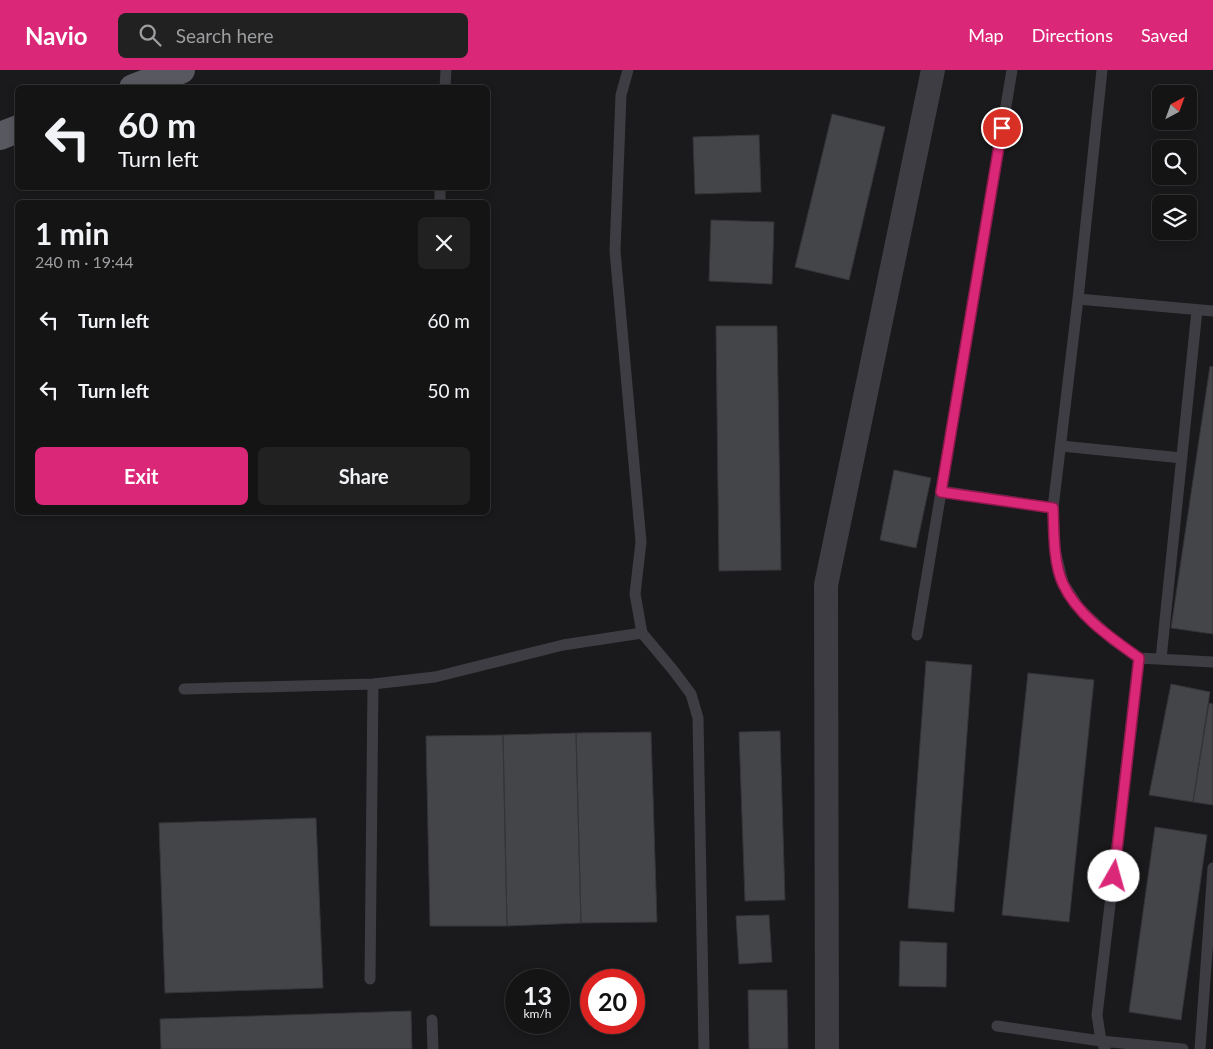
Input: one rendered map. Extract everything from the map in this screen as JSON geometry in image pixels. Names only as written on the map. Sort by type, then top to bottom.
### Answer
[{"type":"main road","points":[[141,85],[182,70]]},
{"type":"main road","points":[[0,136],[15,130]]},
{"type":"street","points":[[827,1049],[826,585],[933,70]]},
{"type":"lane","points":[[445,85],[446,70]]},
{"type":"lane","points":[[628,70],[621,95],[615,251],[641,542],[635,594],[642,633],[690,694],[698,718],[704,1049]]},
{"type":"lane","points":[[917,635],[1012,70]]},
{"type":"lane","points":[[1102,70],[1078,299],[1053,508],[1055,550],[1063,583],[1079,608],[1113,640],[1139,658],[1213,662]]},
{"type":"lane","points":[[1078,299],[1213,311]]},
{"type":"lane","points":[[1161,659],[1197,310]]},
{"type":"lane","points":[[1061,446],[1182,458]]},
{"type":"lane","points":[[941,492],[1053,508]]},
{"type":"lane","points":[[184,689],[373,684],[434,677],[563,645],[642,633]]},
{"type":"lane","points":[[1103,1045],[1097,1014],[1139,658]]},
{"type":"lane","points":[[370,979],[373,684]]},
{"type":"lane","points":[[1200,1049],[1213,868]]},
{"type":"lane","points":[[432,1020],[433,1049]]},
{"type":"lane","points":[[997,1026],[1103,1045],[1183,1049]]},
{"type":"building","points":[[832,114],[885,127],[849,280],[795,267]]},
{"type":"building","points":[[759,135],[761,192],[695,194],[693,137]]},
{"type":"building","points":[[711,220],[774,222],[772,284],[709,281]]},
{"type":"building","points":[[716,326],[777,326],[781,570],[719,571]]},
{"type":"building","points":[[1210,366],[1213,367],[1213,634],[1171,628]]},
{"type":"building","points":[[894,470],[931,478],[916,548],[880,540]]},
{"type":"building","points":[[926,661],[972,665],[954,912],[908,908]]},
{"type":"building","points":[[1028,673],[1094,680],[1069,922],[1002,915]]},
{"type":"building","points":[[1171,684],[1210,692],[1193,802],[1149,795]]},
{"type":"building","points":[[1209,703],[1213,704],[1213,805],[1193,802]]},
{"type":"building","points":[[780,731],[785,900],[745,901],[739,732]]},
{"type":"building","points":[[651,732],[657,922],[581,923],[576,733]]},
{"type":"building","points":[[576,733],[581,923],[507,926],[503,735]]},
{"type":"building","points":[[503,735],[507,926],[430,926],[426,736]]},
{"type":"building","points":[[316,818],[323,988],[165,993],[159,823]]},
{"type":"building","points":[[1155,827],[1207,835],[1181,1020],[1129,1012]]},
{"type":"building","points":[[769,915],[772,962],[739,964],[736,916]]},
{"type":"building","points":[[900,941],[947,943],[946,987],[899,986]]},
{"type":"building","points":[[748,990],[787,990],[788,1049],[749,1049]]},
{"type":"building","points":[[411,1011],[412,1049],[161,1049],[160,1019]]},
{"type":"route","points":[[1002,128],[941,492],[1053,508],[1055,550],[1063,583],[1079,608],[1113,640],[1139,658],[1114,876]]}]
